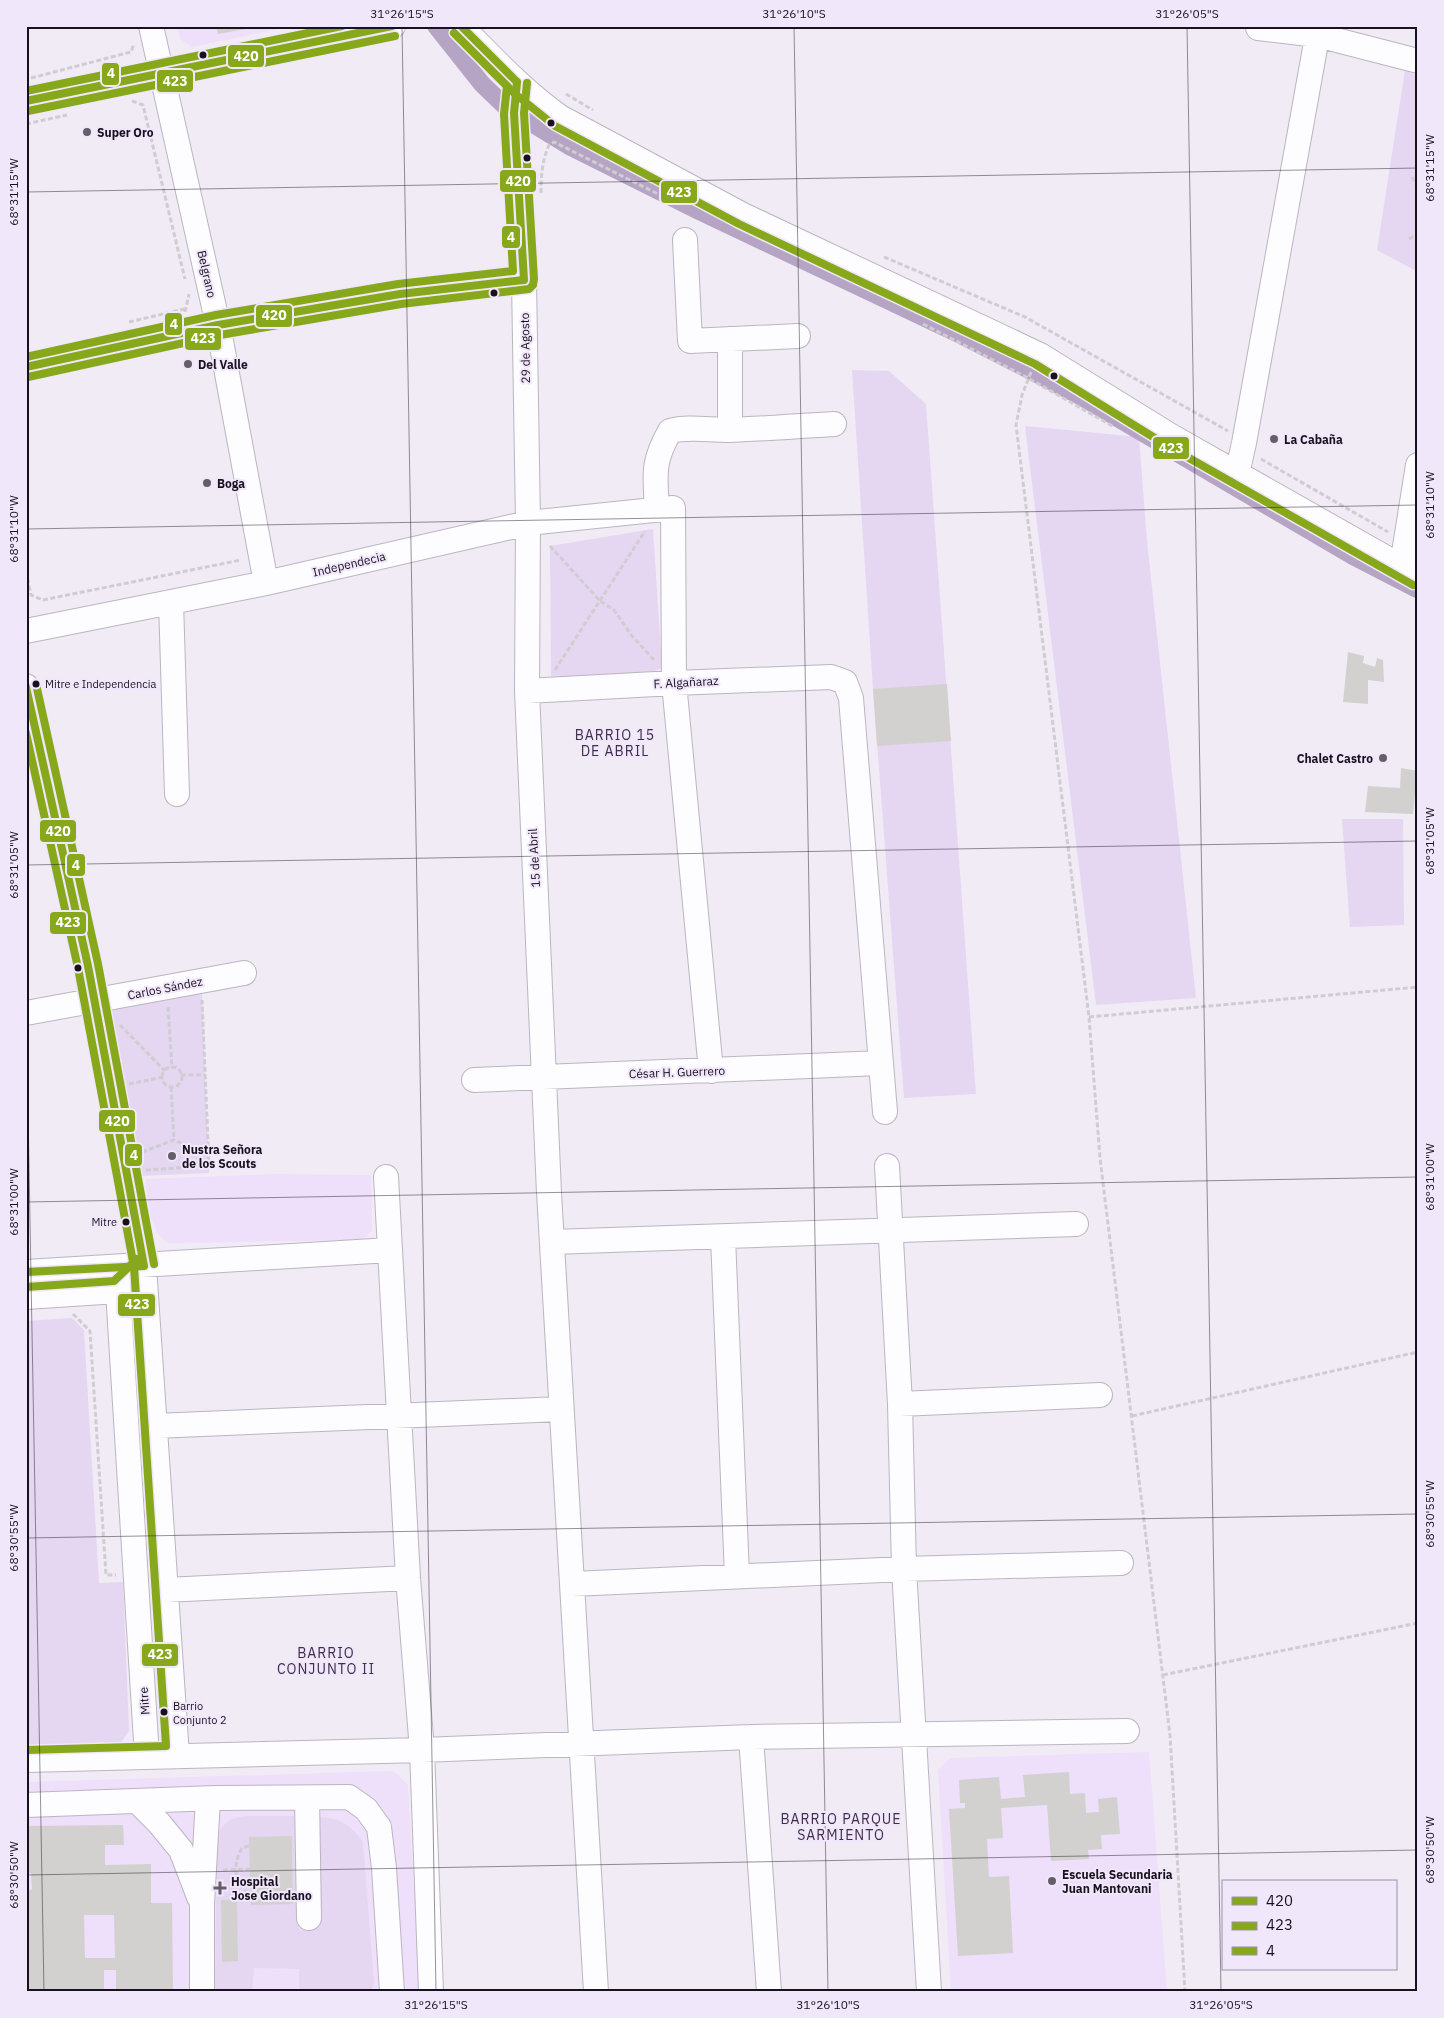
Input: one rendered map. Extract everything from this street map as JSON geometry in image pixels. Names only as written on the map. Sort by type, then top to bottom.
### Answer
[{"type":"street","name":"Belgrano","points":[[151,26],[218,325],[266,583]]},
{"type":"street","points":[[26,102],[393,26]]},
{"type":"street","points":[[461,26],[515,100],[540,102],[560,117],[743,215],[1040,355],[1171,436],[1409,571]]},
{"type":"street","points":[[1258,28],[1318,30],[1418,61]]},
{"type":"street","points":[[1237,474],[1318,30]]},
{"type":"street","name":"29 de Agosto","points":[[515,100],[524,280],[528,523]]},
{"type":"street","points":[[685,240],[690,341],[798,336]]},
{"type":"street","points":[[26,367],[218,325],[400,294],[524,280]]},
{"type":"street","points":[[730,339],[730,430]]},
{"type":"street","points":[[711,1072],[674,683],[665,508],[655,471],[659,449],[670,431],[680,428],[730,430],[834,424]]},
{"type":"street","points":[[1409,571],[1403,559],[1418,465]]},
{"type":"street","name":"Independecia","points":[[26,631],[266,583],[528,523],[665,508]]},
{"type":"street","name":"15 de Abril","points":[[528,523],[527,691],[549,1193],[596,1992]]},
{"type":"street","points":[[171,602],[177,794]]},
{"type":"street","name":"F. Algañaraz","points":[[527,691],[831,677],[845,682],[851,698],[880,1063]]},
{"type":"street","points":[[26,686],[94,1001],[144,1266],[177,1756]]},
{"type":"street","name":"Carlos Sández","points":[[26,1013],[244,973]]},
{"type":"street","points":[[880,1063],[885,1112]]},
{"type":"street","name":"César H. Guerrero","points":[[474,1080],[711,1072],[880,1063]]},
{"type":"street","points":[[887,1166],[900,1404],[904,1569],[929,1992]]},
{"type":"street","points":[[386,1178],[408,1578],[422,1750],[431,1992]]},
{"type":"street","points":[[552,1242],[1076,1224]]},
{"type":"street","points":[[723,1237],[737,1576]]},
{"type":"street","points":[[26,1272],[390,1250]]},
{"type":"street","points":[[26,1297],[118,1291],[144,1266]]},
{"type":"street","name":"Mitre","points":[[118,1291],[147,1757]]},
{"type":"street","points":[[900,1404],[1100,1395]]},
{"type":"street","points":[[154,1426],[561,1409]]},
{"type":"street","points":[[572,1584],[904,1569],[1121,1563]]},
{"type":"street","points":[[166,1590],[408,1578]]},
{"type":"street","points":[[26,1760],[422,1750],[751,1736],[1127,1731]]},
{"type":"street","points":[[751,1736],[769,1992]]},
{"type":"street","points":[[26,1804],[349,1797],[366,1809],[379,1827],[384,1868],[392,1992]]},
{"type":"street","points":[[307,1798],[309,1918]]},
{"type":"street","points":[[202,1992],[202,1904],[208,1799]]},
{"type":"street","points":[[137,1801],[159,1823],[181,1850],[202,1904]]},
{"type":"path","points":[[26,79],[131,52]]},
{"type":"path","points":[[564,94],[595,111]]},
{"type":"path","points":[[129,101],[143,105],[189,297],[184,309]]},
{"type":"path","points":[[541,193],[541,174],[545,154],[549,145],[554,142],[667,199]]},
{"type":"path","points":[[1412,177],[1418,188]]},
{"type":"path","points":[[1409,238],[1418,234]]},
{"type":"path","points":[[876,254],[1025,317],[1228,431],[1244,443],[1261,460],[1405,542]]},
{"type":"path","points":[[922,324],[1028,378],[1121,430]]},
{"type":"path","points":[[1028,378],[1022,395],[1016,425],[1089,1017],[1100,1158],[1170,1734],[1185,1992]]},
{"type":"path","points":[[551,676],[646,530]]},
{"type":"path","points":[[550,546],[600,600],[614,610],[632,636],[657,663]]},
{"type":"path","points":[[26,596],[43,600],[241,560]]},
{"type":"path","points":[[26,571],[31,596]]},
{"type":"path","points":[[1089,1017],[1418,987]]},
{"type":"path","points":[[140,1170],[209,1166],[202,993]]},
{"type":"path","points":[[167,999],[172,1068]]},
{"type":"path","points":[[113,1018],[165,1071]]},
{"type":"path","points":[[171,1087],[165,1084],[163,1077],[165,1071],[172,1068],[178,1070],[182,1075]]},
{"type":"path","points":[[182,1075],[205,1075]]},
{"type":"path","points":[[171,1087],[180,1083],[182,1075]]},
{"type":"path","points":[[122,1085],[163,1077]]},
{"type":"path","points":[[171,1087],[174,1140]]},
{"type":"path","points":[[136,1154],[174,1140],[208,1154]]},
{"type":"path","points":[[71,1312],[90,1331],[106,1575],[120,1574]]},
{"type":"path","points":[[1132,1416],[1418,1352]]},
{"type":"path","points":[[1162,1675],[1418,1623]]},
{"type":"path","points":[[250,1846],[242,1848],[235,1869],[242,1888],[250,1895]]},
{"type":"path","points":[[204,1870],[250,1869]]},
{"type":"shaded area","points":[[177,26],[293,26],[192,47],[180,39]]},
{"type":"shaded area","points":[[1405,70],[1418,76],[1418,272],[1377,250]]},
{"type":"shaded area","points":[[852,370],[889,371],[926,404],[976,1094],[904,1098],[873,689]]},
{"type":"shaded area","points":[[1025,426],[1139,437],[1147,541],[1196,998],[1096,1005]]},
{"type":"shaded area","points":[[653,529],[662,668],[639,677],[573,678],[551,676],[550,546]]},
{"type":"shaded area","points":[[1342,819],[1403,819],[1404,925],[1350,927]]},
{"type":"shaded area","points":[[202,993],[209,1173],[141,1176],[107,1011]]},
{"type":"shaded area","points":[[272,1174],[371,1175],[372,1231],[362,1240],[168,1243],[157,1233],[150,1215],[146,1179]]},
{"type":"shaded area","points":[[72,1318],[84,1330],[99,1583],[123,1582],[129,1731],[119,1745],[26,1747],[26,1321]]},
{"type":"shaded area","name":"Escuela Secundaria Juan Mantovani","points":[[1149,1752],[1167,1992],[951,1992],[938,1770],[950,1758]]},
{"type":"shaded area","name":"Hospital Jose Giordano","points":[[393,1771],[408,1785],[420,1992],[26,1992],[26,1782]]},
{"type":"shaded area","points":[[247,1816],[298,1816],[299,1928],[316,1928],[315,1817],[331,1818],[343,1822],[363,1842],[374,1983],[371,1992],[299,1992],[299,1969],[254,1968],[252,1992],[215,1992],[217,1836],[229,1821]]},
{"type":"building","points":[[216,26],[257,26],[257,27],[218,34]]},
{"type":"building","points":[[1348,652],[1364,656],[1363,663],[1375,667],[1377,658],[1383,660],[1384,682],[1368,680],[1368,704],[1343,702]]},
{"type":"building","points":[[947,684],[951,741],[877,746],[873,689]]},
{"type":"building","points":[[1401,768],[1418,771],[1418,793],[1415,793],[1413,814],[1365,812],[1368,786],[1400,788]]},
{"type":"building","points":[[1069,1772],[1070,1794],[1085,1793],[1086,1813],[1099,1812],[1098,1799],[1117,1797],[1120,1834],[1101,1835],[1102,1849],[1088,1850],[1089,1859],[1051,1861],[1047,1805],[1001,1808],[1003,1838],[987,1839],[989,1877],[1009,1876],[1013,1953],[958,1956],[949,1809],[965,1808],[965,1803],[960,1803],[959,1780],[999,1777],[1001,1799],[1025,1797],[1023,1775]]},
{"type":"building","points":[[123,1825],[124,1845],[105,1845],[105,1865],[151,1864],[151,1903],[172,1903],[173,1992],[116,1992],[116,1970],[104,1970],[104,1992],[26,1992],[26,1893],[32,1889],[31,1873],[26,1873],[26,1826]],"holes":[[[84,1915],[114,1915],[115,1958],[85,1958]]]},
{"type":"building","points":[[292,1836],[293,1904],[251,1905],[249,1837]]},
{"type":"building","points":[[221,1900],[237,1900],[238,1961],[222,1962]]},
{"type":"waterway","points":[[436,26],[482,84],[507,108],[571,147],[697,210],[957,333],[1080,396],[1353,556],[1417,589]]},
{"type":"transit line","name":"4","points":[[26,91],[342,26]]},
{"type":"transit line","name":"420","points":[[26,101],[392,26]]},
{"type":"transit line","name":"420","points":[[461,26],[517,82]]},
{"type":"transit line","name":"423","points":[[454,33],[514,93],[555,126],[739,224],[1035,364],[1166,445],[1413,585]]},
{"type":"transit line","name":"4","points":[[26,357],[216,315],[398,284],[513,271],[504,114],[507,86],[454,33]]},
{"type":"transit line","name":"423","points":[[28,111],[395,36]]},
{"type":"transit line","name":"420","points":[[517,82],[514,113],[524,280]]},
{"type":"transit line","name":"423","points":[[28,377],[220,335],[401,304],[529,289],[533,285],[534,279],[524,113],[527,83]]},
{"type":"transit line","name":"420","points":[[26,367],[218,325],[400,294],[524,280]]},
{"type":"transit line","name":"4","points":[[36,684],[98,964],[154,1264]]},
{"type":"transit line","name":"420","points":[[26,687],[88,966],[144,1266]]},
{"type":"transit line","name":"423","points":[[26,733],[78,968],[134,1267],[166,1746],[26,1750]]},
{"type":"transit line","name":"4","points":[[26,1287],[114,1281],[137,1259]]},
{"type":"transit line","name":"420","points":[[26,1272],[144,1266]]},
{"type":"place","name":"Super Oro","points":[[87,132]]},
{"type":"place","name":"Del Valle","points":[[188,364]]},
{"type":"place","name":"La Cabaña","points":[[1274,439]]},
{"type":"place","name":"Boga","points":[[207,483]]},
{"type":"place","name":"Mitre e Independencia","points":[[36,684]]},
{"type":"place","name":"Chalet Castro","points":[[1383,758]]},
{"type":"place","name":"Nustra Señora de los Scouts","points":[[172,1156]]},
{"type":"place","name":"Mitre","points":[[126,1222]]},
{"type":"place","name":"Barrio Conjunto 2","points":[[164,1712]]},
{"type":"place","name":"Escuela Secundaria Juan Mantovani","points":[[1052,1881]]},
{"type":"place","name":"Hospital Jose Giordano","points":[[220,1888]]},
{"type":"district","name":"BARRIO 15 DE ABRIL","points":[[615,744]]},
{"type":"district","name":"BARRIO CONJUNTO II","points":[[326,1662]]},
{"type":"district","name":"BARRIO PARQUE SARMIENTO","points":[[841,1828]]}]
